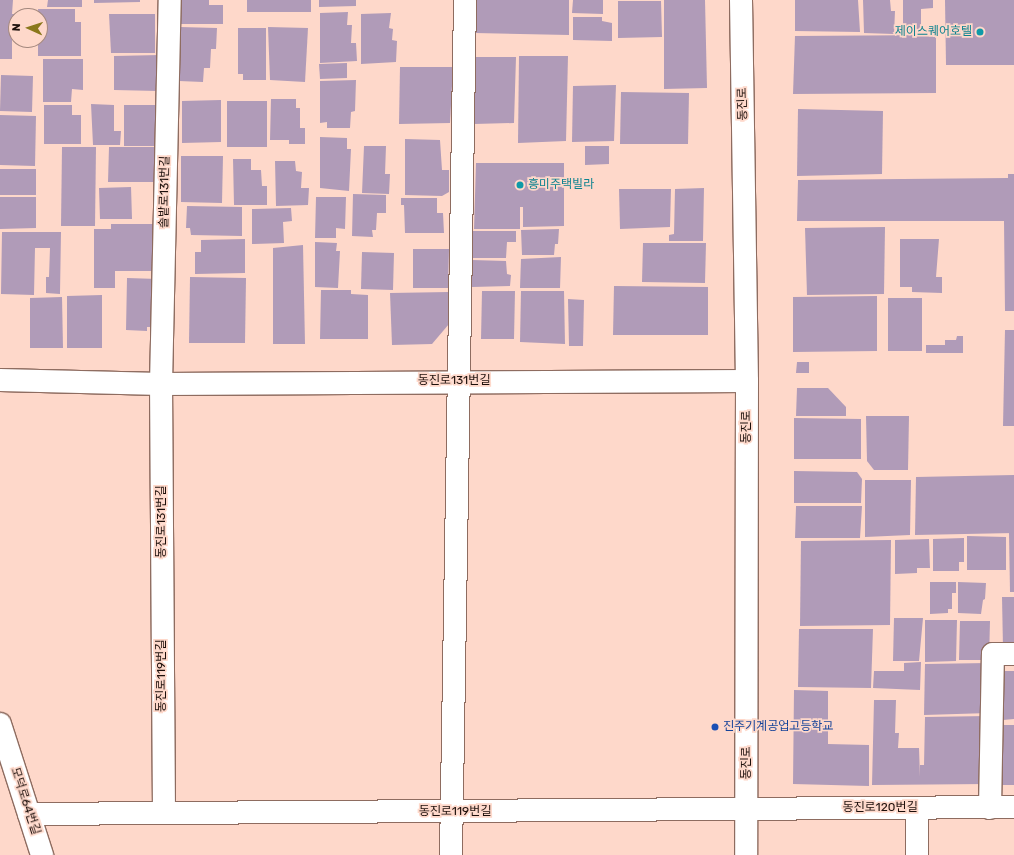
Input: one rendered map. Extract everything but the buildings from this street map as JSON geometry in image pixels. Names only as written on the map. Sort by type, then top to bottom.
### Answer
[{"type":"street","name":"솔밭로131번길","points":[[161,384],[170,0]]},
{"type":"street","points":[[451,855],[457,380],[466,0]]},
{"type":"street","name":"동진로","points":[[741,0],[747,381],[746,855]]},
{"type":"street","name":"동진로131번길","points":[[0,380],[161,384],[457,380],[747,381]]},
{"type":"street","name":"동진로131번길","points":[[161,384],[162,613]]},
{"type":"street","name":"동진로119번길","points":[[162,613],[164,812]]},
{"type":"street","points":[[990,808],[994,654],[1014,654]]},
{"type":"street","name":"모덕로64번길","points":[[0,724],[42,855]]},
{"type":"street","points":[[917,808],[917,855]]},
{"type":"street","name":"동진로120번길","points":[[746,809],[1014,808]]},
{"type":"street","name":"동진로119번길","points":[[29,814],[746,809]]},
{"type":"place","name":"제이스퀘어호텔","points":[[980,32]]},
{"type":"place","name":"흥미주택빌라","points":[[520,185]]},
{"type":"place","name":"진주기계공업고등학교","points":[[715,727]]}]
